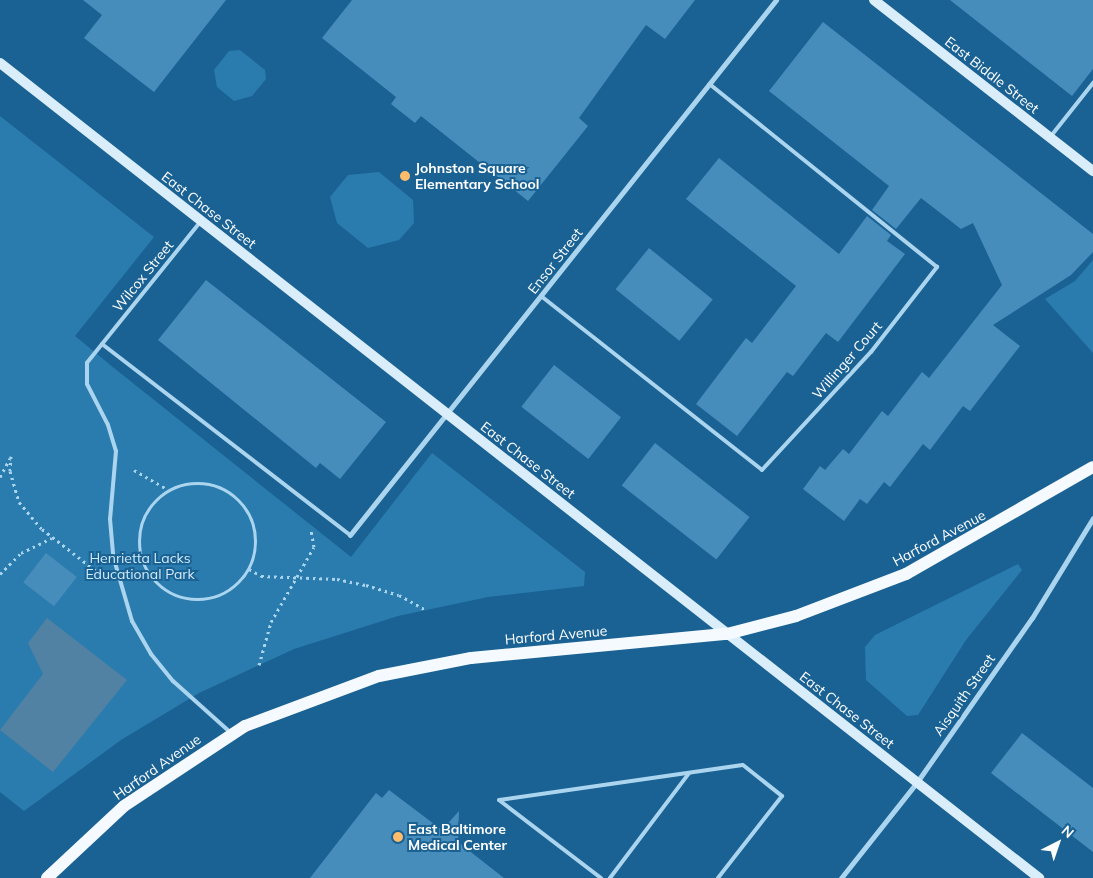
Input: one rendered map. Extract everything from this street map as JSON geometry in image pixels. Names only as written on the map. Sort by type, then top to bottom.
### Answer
[{"type":"main road","name":"Harford Avenue","points":[[47,878],[124,806],[253,722],[379,676],[471,658],[727,634],[796,616],[906,574],[1093,467]]},
{"type":"street","name":"Ensor Street","points":[[350,535],[776,0]]},
{"type":"street","name":"East Biddle Street","points":[[874,0],[1093,172]]},
{"type":"street","name":"East Chase Street","points":[[0,63],[1039,878]]},
{"type":"street","name":"Aisquith Street","points":[[841,878],[917,782],[1032,618],[1093,518]]},
{"type":"lane","points":[[1049,137],[1093,83]]},
{"type":"lane","name":"Willinger Court","points":[[541,296],[762,470],[871,352],[937,267],[709,84]]},
{"type":"lane","name":"Wilcox Street","points":[[201,221],[87,363],[87,384],[108,426],[116,451],[110,519],[114,556],[132,621],[151,654],[173,681],[232,734]]},
{"type":"lane","points":[[102,344],[350,535]]},
{"type":"lane","points":[[601,878],[499,800],[744,766],[782,796],[718,878]]},
{"type":"lane","points":[[610,878],[689,773]]},
{"type":"path","points":[[0,477],[11,456],[10,471],[19,502],[53,538],[95,574],[110,575]]},
{"type":"path","points":[[132,468],[168,490]]},
{"type":"path","points":[[202,483],[221,488],[237,498],[249,513],[255,532],[255,551],[249,570],[237,585],[202,600],[183,598],[165,590],[151,577],[138,544],[141,522],[150,505],[168,490],[202,483]]},
{"type":"path","points":[[259,665],[271,622],[293,580],[306,566],[314,547],[311,529]]},
{"type":"path","points":[[0,574],[21,553],[53,538]]},
{"type":"path","points":[[249,570],[261,576],[293,580],[337,579],[366,585],[400,595],[426,610]]},
{"type":"green space","points":[[240,50],[265,70],[266,79],[252,96],[234,101],[217,87],[214,70],[229,51]]},
{"type":"green space","name":"Henrietta Lacks Educational Park","points":[[0,116],[154,237],[75,336],[114,368],[351,557],[432,453],[585,572],[584,586],[488,597],[398,616],[294,649],[199,693],[121,740],[24,811],[0,792]]},
{"type":"green space","points":[[379,172],[413,200],[414,223],[399,240],[368,248],[337,223],[330,197],[348,175]]},
{"type":"green space","points":[[1093,260],[1093,353],[1045,299],[1075,281]]},
{"type":"green space","points":[[1018,564],[1022,570],[966,640],[918,715],[907,716],[866,680],[865,647],[875,635]]},
{"type":"shaded area","points":[[47,618],[127,680],[53,772],[0,730],[43,674],[28,643]]},
{"type":"building","points":[[83,0],[226,0],[154,92],[84,38],[102,15]]},
{"type":"building","name":"Johnston Square Elementary School","points":[[352,0],[695,0],[665,39],[646,25],[579,118],[588,126],[528,201],[421,116],[415,123],[391,104],[396,97],[322,38]]},
{"type":"building","points":[[950,0],[1093,0],[1093,69],[1072,96]]},
{"type":"building","points":[[823,22],[1093,234],[1093,252],[1071,275],[993,325],[1020,346],[970,411],[963,406],[930,450],[923,444],[890,487],[884,482],[867,504],[860,499],[844,521],[803,489],[820,466],[825,470],[843,449],[849,454],[882,411],[888,416],[922,372],[929,378],[1002,285],[973,223],[961,229],[921,198],[896,229],[872,210],[889,186],[769,91]]},
{"type":"building","points":[[719,158],[839,254],[867,216],[891,235],[887,241],[905,254],[838,342],[826,333],[793,376],[787,372],[737,436],[696,404],[746,338],[752,343],[796,286],[686,199]]},
{"type":"building","points":[[649,248],[713,300],[679,341],[616,289]]},
{"type":"building","points":[[206,280],[386,422],[340,479],[320,463],[316,468],[158,340]]},
{"type":"building","points":[[554,365],[621,417],[588,459],[521,407]]},
{"type":"building","points":[[655,443],[750,517],[716,559],[622,486]]},
{"type":"building","points":[[46,553],[77,577],[54,606],[23,582]]},
{"type":"building","points":[[1022,733],[1093,788],[1093,852],[991,773]]},
{"type":"building","name":"East Baltimore Medical Center","points":[[389,790],[442,830],[459,811],[458,842],[504,878],[310,878],[376,793],[382,798]]},
{"type":"place","name":"Johnston Square Elementary School","points":[[405,176]]},
{"type":"place","name":"East Baltimore Medical Center","points":[[398,837]]}]
